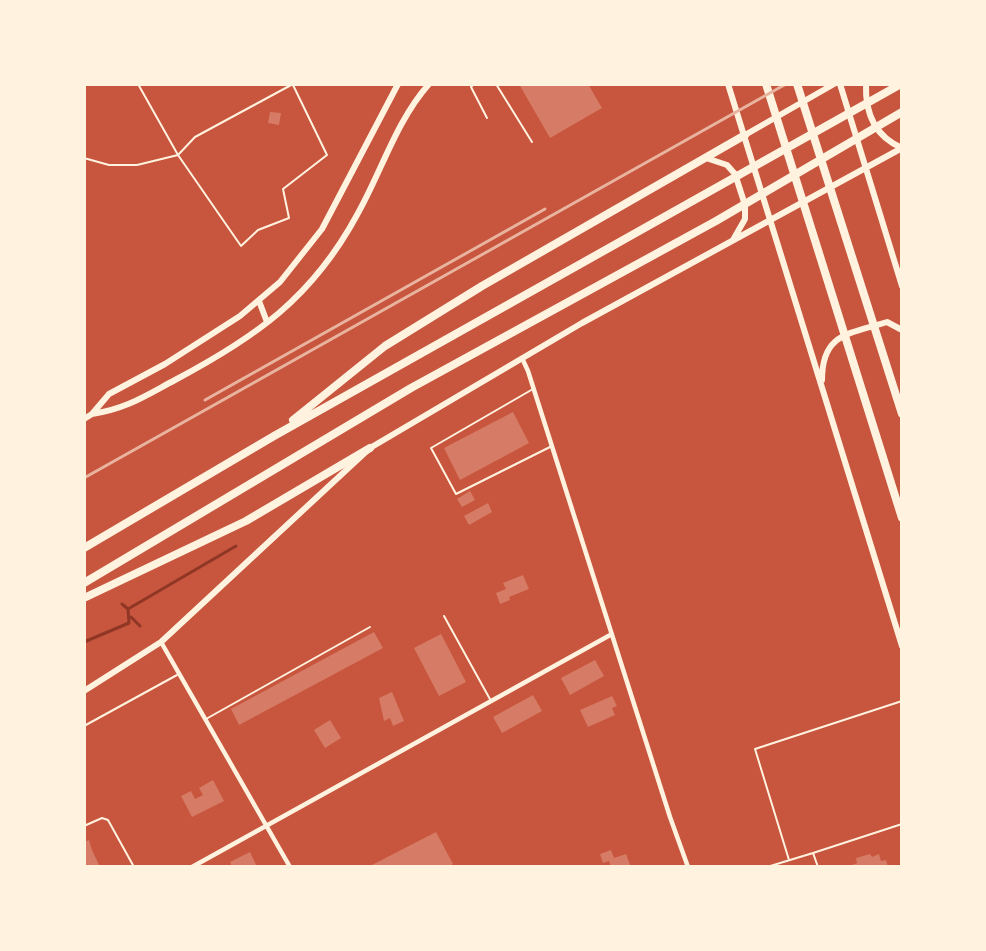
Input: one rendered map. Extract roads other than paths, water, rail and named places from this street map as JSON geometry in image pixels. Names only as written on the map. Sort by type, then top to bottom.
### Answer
[{"type":"highway","points":[[766,84],[902,518]]},
{"type":"highway","points":[[797,84],[902,414]]},
{"type":"highway","points":[[84,549],[274,436],[901,84]]},
{"type":"highway","points":[[84,583],[411,388],[716,221],[902,112]]},
{"type":"highway","points":[[274,436],[385,346],[492,281],[745,135]]},
{"type":"highway","points":[[84,598],[246,521],[370,448]]},
{"type":"main road","points":[[84,419],[92,414],[109,394],[225,327],[280,282],[322,229],[398,84]]},
{"type":"main road","points":[[92,414],[118,410],[228,352],[295,301],[320,274],[340,243],[403,123],[429,84]]},
{"type":"main road","points":[[728,84],[772,219],[902,646]]},
{"type":"main road","points":[[745,135],[834,84]]},
{"type":"main road","points":[[840,84],[902,286]]},
{"type":"main road","points":[[866,84],[866,94],[877,133],[886,141],[902,148]]},
{"type":"main road","points":[[84,691],[161,642],[370,448],[522,358],[902,148]]},
{"type":"main road","points":[[706,158],[727,165],[735,174],[745,205],[745,219],[733,240]]},
{"type":"main road","points":[[259,301],[267,322]]},
{"type":"main road","points":[[822,387],[822,363],[827,350],[837,338],[887,322],[902,330]]},
{"type":"street","points":[[522,358],[688,867]]},
{"type":"street","points":[[192,867],[612,634]]},
{"type":"street","points":[[161,642],[290,867]]},
{"type":"lane","points":[[84,158],[109,165],[137,165],[178,155],[195,137],[293,85],[327,155],[283,189],[289,218],[258,230],[242,246],[178,155],[138,84]]},
{"type":"lane","points":[[474,84],[471,87],[486,118]]},
{"type":"lane","points":[[496,84],[532,142]]},
{"type":"lane","points":[[533,389],[431,448],[456,494],[551,446]]},
{"type":"lane","points":[[444,616],[490,701]]},
{"type":"lane","points":[[206,719],[370,627]]},
{"type":"lane","points":[[84,726],[180,674]]},
{"type":"lane","points":[[789,860],[755,749],[902,701]]},
{"type":"lane","points":[[84,826],[102,818],[108,820],[134,867]]},
{"type":"lane","points":[[766,867],[781,865],[789,860],[902,824]]},
{"type":"lane","points":[[813,853],[818,867]]},
{"type":"waterway","points":[[128,609],[236,546]]},
{"type":"waterway","points":[[84,642],[129,623],[128,609],[122,604]]},
{"type":"waterway","points":[[131,617],[140,626]]},
{"type":"railway","points":[[84,478],[786,84]]},
{"type":"railway","points":[[205,400],[545,209]]}]
